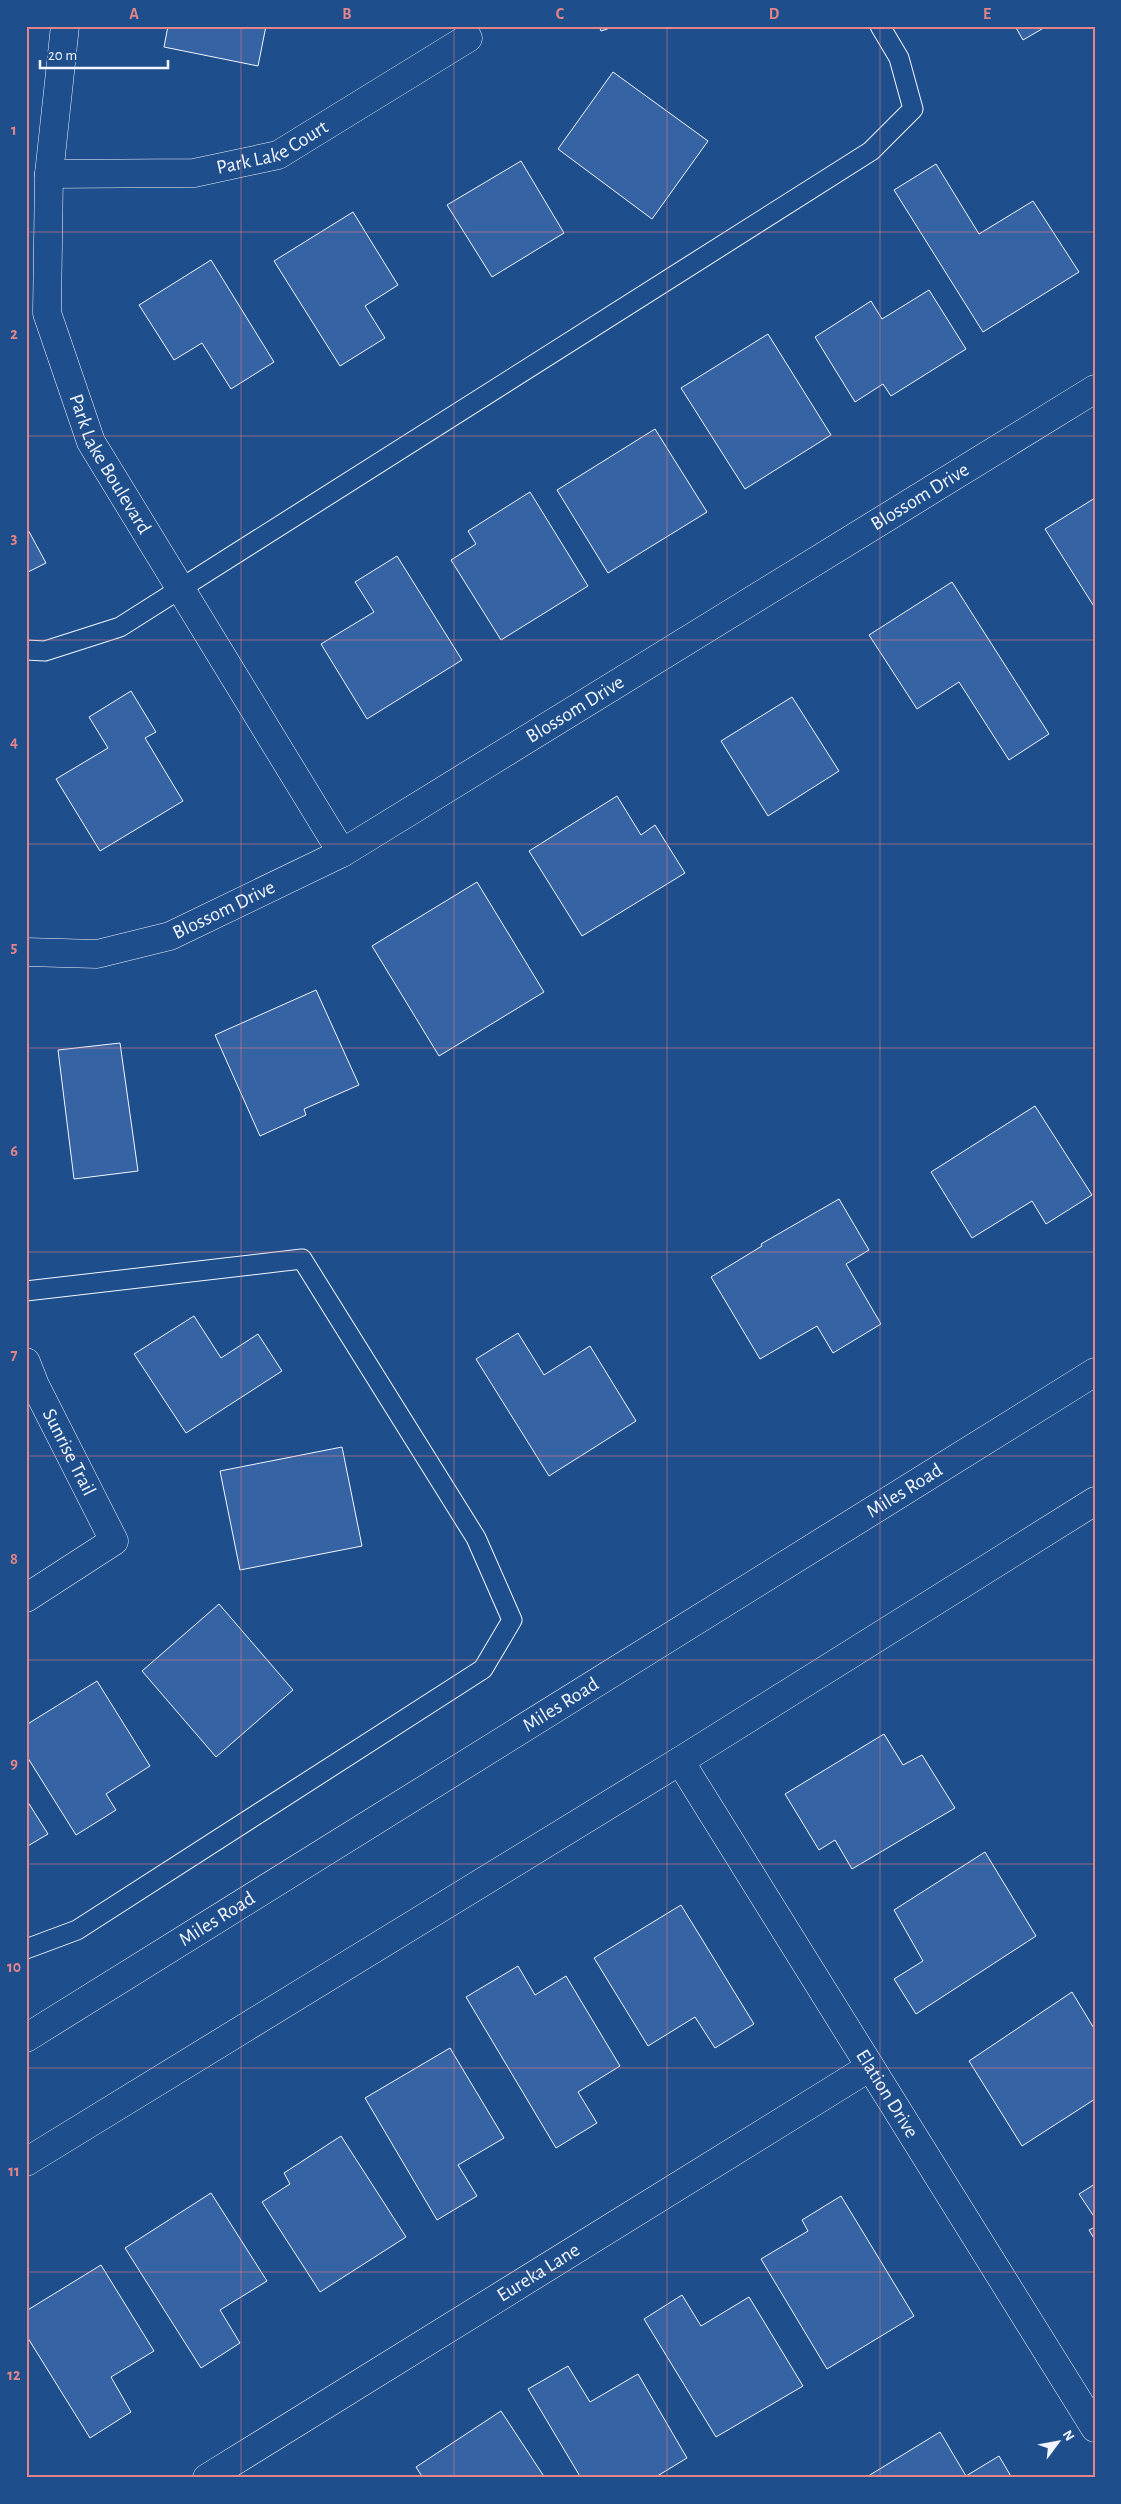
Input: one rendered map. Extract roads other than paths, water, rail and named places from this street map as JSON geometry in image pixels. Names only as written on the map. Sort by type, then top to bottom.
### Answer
[{"type":"street","name":"Park Lake Boulevard","points":[[65,26],[49,174],[47,313],[91,442],[342,853]]},
{"type":"street","name":"Park Lake Court","points":[[49,174],[194,173],[278,155],[465,32]]},
{"type":"street","name":"Blossom Drive","points":[[26,952],[97,954],[170,936],[342,853],[1095,389]]},
{"type":"street","name":"Sunrise Trail","points":[[26,1362],[114,1541],[26,1598]]},
{"type":"street","name":"Miles Road","points":[[26,2038],[1095,1372]]},
{"type":"street","points":[[26,2162],[680,1761],[1095,1501]]},
{"type":"street","name":"Elation Drive","points":[[680,1761],[1095,2428]]},
{"type":"street","name":"Eureka Lane","points":[[207,2478],[870,2067]]},
{"type":"lane","points":[[26,650],[46,651],[120,627],[871,150],[913,109],[899,58],[880,26]]},
{"type":"lane","points":[[26,1291],[302,1259],[476,1538],[512,1620],[482,1669],[77,1930],[26,1948]]}]
